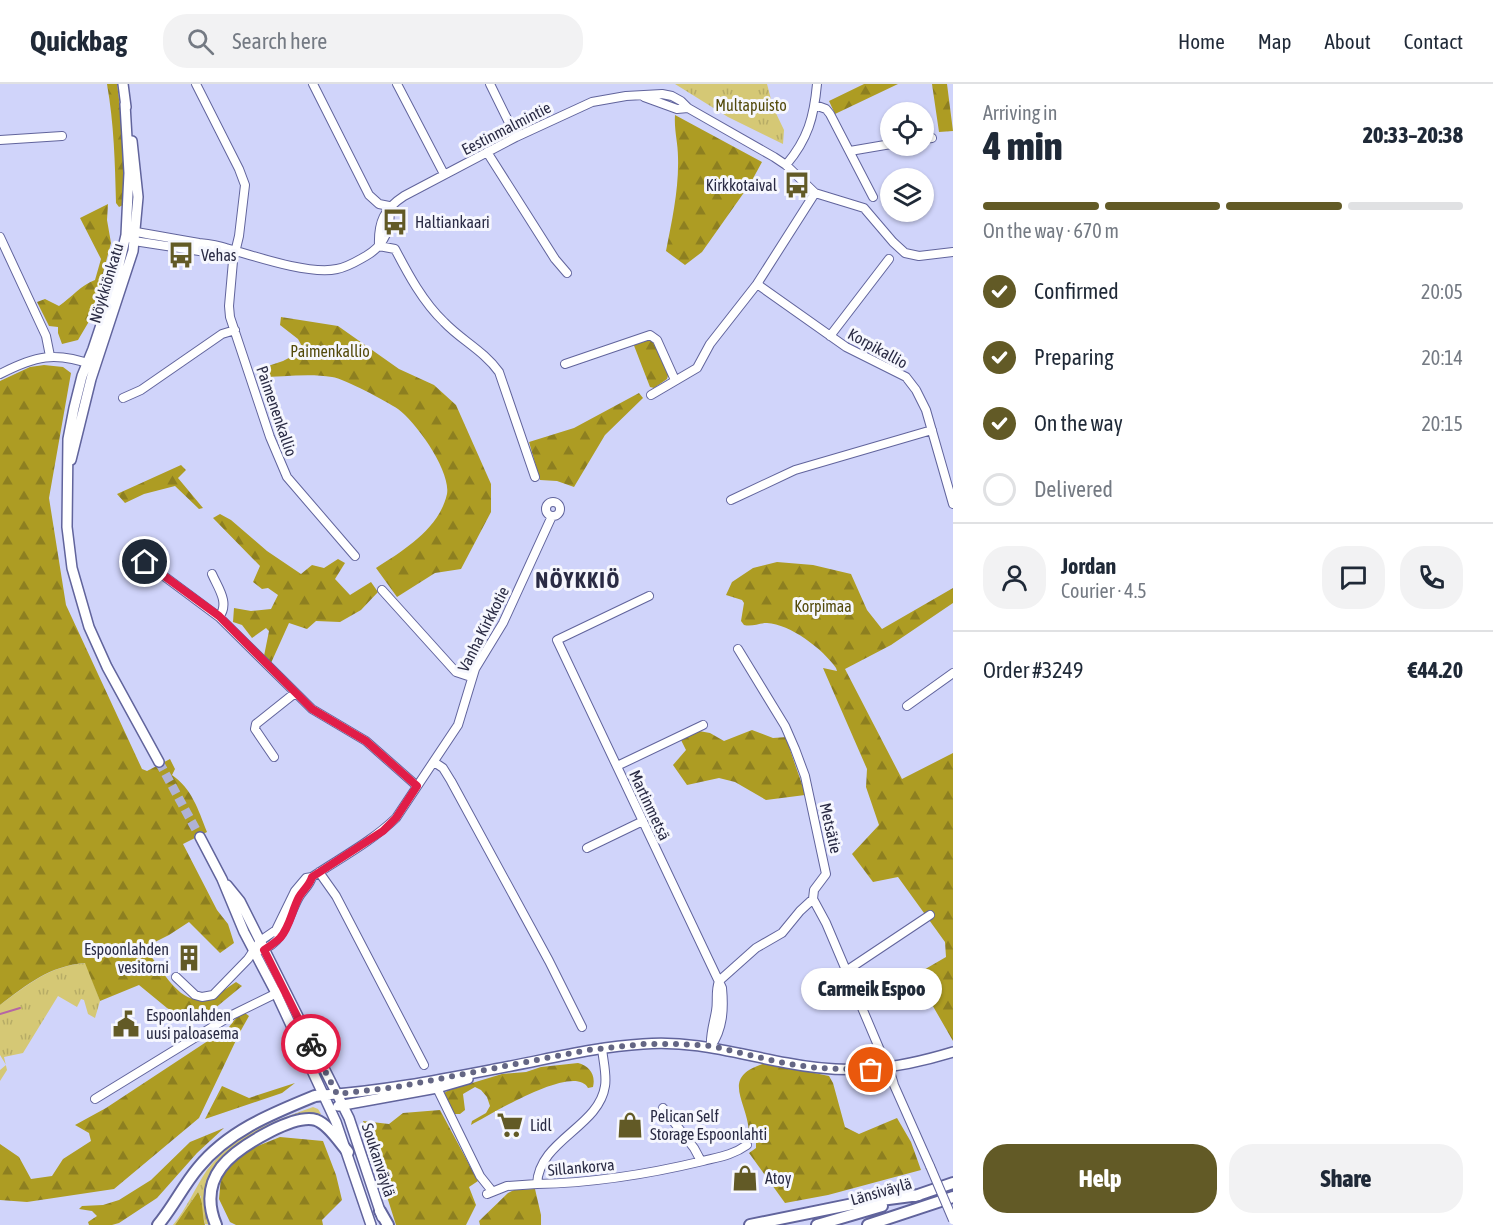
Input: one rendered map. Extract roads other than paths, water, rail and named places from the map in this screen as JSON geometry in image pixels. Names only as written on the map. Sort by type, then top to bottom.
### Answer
[{"type":"highway","points":[[158,1225],[197,1169],[220,1144],[254,1123],[304,1100],[324,1095]]},
{"type":"highway","points":[[216,1225],[210,1203],[215,1177],[231,1155],[254,1140],[291,1123],[314,1120],[331,1131],[348,1152]]},
{"type":"highway","name":"Länsiväylä","points":[[817,1225],[953,1183]]},
{"type":"highway","points":[[750,1225],[858,1203],[919,1195]]},
{"type":"highway","name":"Länsiväylä","points":[[868,1225],[953,1197]]},
{"type":"highway","points":[[380,1211],[386,1225]]},
{"type":"main road","name":"Nöykkiönkatu","points":[[123,84],[132,236],[121,290],[74,408],[68,439],[69,468],[66,506],[69,546],[82,608],[100,652],[159,762]]},
{"type":"main road","points":[[200,837],[222,879],[254,951],[343,1105]]},
{"type":"main road","points":[[222,879],[240,901],[260,941],[279,992],[329,1108],[437,1088],[495,1069]]},
{"type":"main road","points":[[324,1095],[397,1087],[602,1048],[658,1043],[711,1046],[808,1066],[871,1070],[907,1066],[953,1052]]},
{"type":"main road","name":"Soukanväylä","points":[[343,1105],[380,1211]]},
{"type":"main road","name":"Soukanväylä","points":[[329,1108],[348,1152],[371,1225]]},
{"type":"street","name":"Paimenenkallio","points":[[196,84],[245,185],[235,252],[229,306],[230,317],[270,437],[287,477],[355,556]]},
{"type":"street","points":[[132,236],[226,248],[267,261],[328,270],[343,268],[375,251],[386,237],[391,216],[389,206],[379,204],[369,195],[313,84]]},
{"type":"street","points":[[397,84],[444,174]]},
{"type":"street","points":[[490,84],[516,137]]},
{"type":"street","points":[[786,165],[803,142],[815,105],[817,84]]},
{"type":"street","name":"Eestinmalmintie","points":[[389,206],[444,174],[516,137],[592,102],[626,96],[643,97],[662,94],[681,100],[688,108],[786,165],[816,193],[864,208],[905,253],[919,256],[953,252]]},
{"type":"street","points":[[815,105],[826,109],[830,114],[873,197]]},
{"type":"street","points":[[0,140],[62,136]]},
{"type":"street","points":[[850,151],[880,146]]},
{"type":"street","points":[[487,152],[555,259],[567,273]]},
{"type":"street","points":[[651,395],[697,368],[710,344],[757,284],[816,193]]},
{"type":"street","points":[[0,237],[46,336],[50,356]]},
{"type":"street","points":[[379,246],[395,249],[413,282],[443,322],[487,358],[499,372],[535,477]]},
{"type":"street","points":[[830,336],[889,259]]},
{"type":"street","name":"Korpikallio","points":[[757,284],[846,347],[906,377],[916,390],[926,410],[953,504]]},
{"type":"street","points":[[123,398],[141,390],[222,334],[236,330]]},
{"type":"street","points":[[564,364],[650,335],[657,340],[675,380]]},
{"type":"street","points":[[0,374],[27,361],[50,356],[66,357],[91,364]]},
{"type":"street","points":[[731,500],[795,470],[932,430]]},
{"type":"street","name":"Vanha Kirkkotie","points":[[176,977],[195,995],[208,996],[218,990],[254,951],[260,941],[276,930],[295,891],[306,878],[315,875],[383,831],[396,818],[461,718],[470,688],[471,676],[503,623],[552,516]]},
{"type":"street","points":[[145,562],[219,616],[312,709],[366,741],[417,786]]},
{"type":"street","points":[[212,574],[224,599],[223,611],[219,616]]},
{"type":"street","points":[[382,590],[456,672],[471,676]]},
{"type":"street","name":"Martinmetsä","points":[[649,596],[557,640],[719,981],[722,992],[722,1018],[718,1036],[711,1046]]},
{"type":"street","name":"Metsätie","points":[[719,981],[756,948],[782,933],[813,899],[814,890],[826,874],[805,776],[785,726],[738,649]]},
{"type":"street","points":[[907,706],[953,673]]},
{"type":"street","points":[[273,757],[255,729],[256,724],[295,693]]},
{"type":"street","points":[[617,766],[703,724]]},
{"type":"street","points":[[434,762],[442,768],[451,781],[549,961],[582,1027]]},
{"type":"street","points":[[587,848],[643,821]]},
{"type":"street","points":[[315,875],[336,896],[424,1065]]},
{"type":"street","name":"Vanha Kirkkotie","points":[[264,950],[280,938],[285,931],[301,894],[315,875]]},
{"type":"street","points":[[813,899],[882,1055]]},
{"type":"street","points":[[846,971],[930,915]]},
{"type":"street","points":[[254,951],[264,950]]},
{"type":"street","points":[[95,1098],[232,1015],[279,992]]},
{"type":"street","name":"Sillankorva","points":[[602,1048],[606,1084],[603,1095],[590,1114],[543,1160],[538,1171],[537,1184],[591,1181],[666,1170],[737,1152],[747,1145]]},
{"type":"street","points":[[890,1068],[894,1085],[953,1220]]},
{"type":"street","points":[[437,1088],[489,1192],[507,1186],[537,1184]]},
{"type":"street","points":[[663,1108],[694,1148],[701,1161]]},
{"type":"waterway","points":[[0,1014],[20,1008]]},
{"type":"tunnel","points":[[159,762],[200,837]]},
{"type":"place","name":"Kirkkotaival","points":[[797,185]]},
{"type":"place","name":"Haltiankaari","points":[[395,222]]},
{"type":"place","name":"Vehas","points":[[181,255]]},
{"type":"place","name":"Espoonlahden vesitorni","points":[[189,958]]},
{"type":"place","name":"Espoonlahden uusi paloasema","points":[[126,1024]]},
{"type":"place","name":"Carmeik Espoo","points":[[871,1070]]},
{"type":"place","name":"Lidl","points":[[510,1125]]},
{"type":"place","name":"Pelican Self Storage Espoonlahti","points":[[630,1125]]},
{"type":"place","name":"Atoy","points":[[745,1178]]},
{"type":"district","name":"NÖYKKIÖ","points":[[578,580]]},
{"type":"park label","name":"Multapuisto","points":[[751,105]]},
{"type":"park label","name":"Paimenkallio","points":[[330,351]]},
{"type":"park label","name":"Korpimaa","points":[[823,606]]}]
